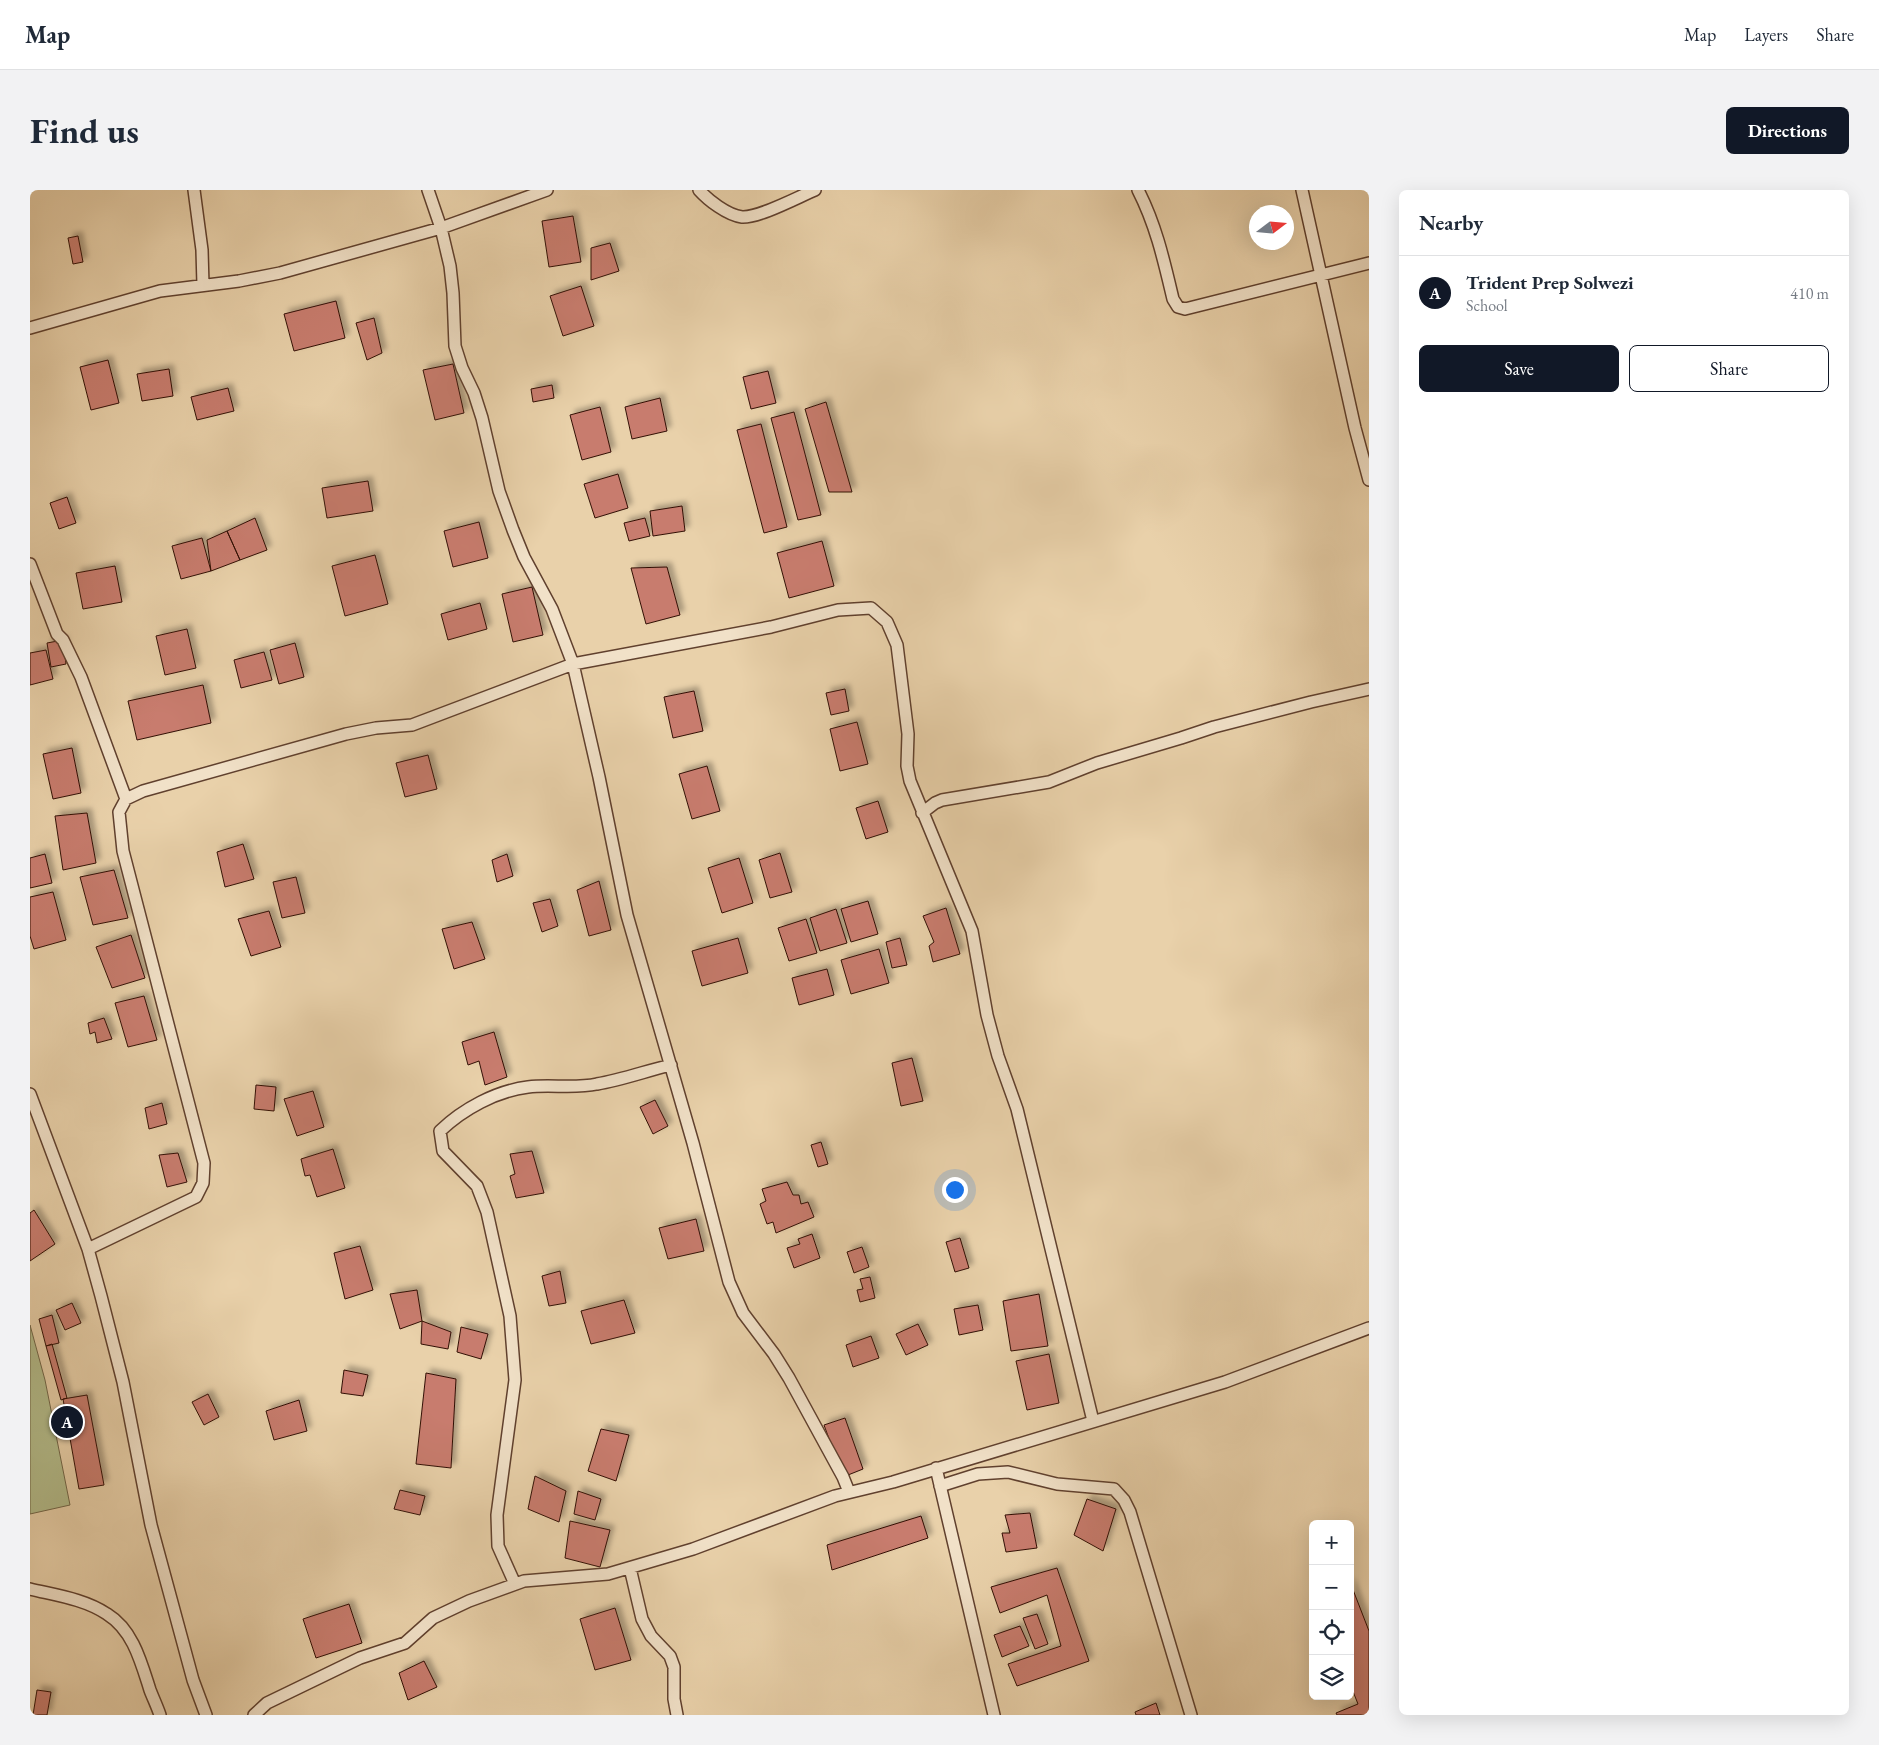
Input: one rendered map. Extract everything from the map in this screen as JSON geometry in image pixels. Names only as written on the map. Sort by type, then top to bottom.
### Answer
[{"type":"street","points":[[194,190],[202,250],[203,285]]},
{"type":"street","points":[[428,190],[441,228],[450,266],[455,346],[462,368],[474,392],[499,490],[513,530],[524,557],[552,609],[573,664],[599,777],[627,915],[671,1065],[730,1282],[743,1313],[774,1354],[789,1378],[843,1477],[849,1492]]},
{"type":"street","points":[[30,328],[57,322],[104,306],[160,291],[239,281],[280,273],[441,228],[547,190]]},
{"type":"street","points":[[699,190],[708,200],[724,210],[742,217],[763,212],[815,190]]},
{"type":"street","points":[[1138,190],[1149,211],[1158,238],[1173,299],[1178,308],[1185,309],[1369,263]]},
{"type":"street","points":[[1302,190],[1355,428],[1369,480]]},
{"type":"street","points":[[30,564],[57,634],[81,676],[126,799]]},
{"type":"street","points":[[88,1249],[196,1197],[203,1183],[204,1163],[123,851],[120,812],[126,799],[143,791],[346,734],[376,728],[412,725],[573,664],[771,627],[838,610],[871,608],[887,622],[897,645],[908,734],[907,766],[910,781],[972,932],[987,1015],[998,1056],[1016,1109],[1093,1420]]},
{"type":"street","points":[[922,813],[942,800],[1050,782],[1097,763],[1214,726],[1369,689]]},
{"type":"street","points":[[515,1584],[498,1546],[496,1515],[515,1380],[510,1316],[487,1212],[477,1186],[443,1151],[440,1131],[455,1117],[501,1093],[528,1087],[564,1087],[596,1084],[671,1065]]},
{"type":"street","points":[[30,1094],[88,1249],[113,1339],[150,1526],[193,1680],[206,1715]]},
{"type":"street","points":[[254,1715],[267,1703],[351,1662],[405,1643],[433,1618],[469,1601],[515,1584],[524,1581],[608,1574],[694,1549],[835,1496],[893,1482],[1093,1420],[1225,1382],[1369,1328]]},
{"type":"street","points":[[936,1468],[994,1715]]},
{"type":"street","points":[[940,1486],[978,1474],[1008,1472],[1056,1484],[1114,1489],[1124,1500],[1130,1512],[1191,1715]]},
{"type":"street","points":[[630,1568],[642,1619],[651,1636],[670,1656],[674,1667],[674,1699],[677,1715]]},
{"type":"street","points":[[30,1589],[79,1601],[107,1613],[120,1624],[128,1634],[139,1655],[160,1715]]},
{"type":"green space","points":[[30,1325],[45,1380],[70,1505],[30,1514]]},
{"type":"building","points":[[573,216],[581,262],[549,267],[542,221]]},
{"type":"building","points":[[78,236],[83,262],[73,264],[68,238]]},
{"type":"building","points":[[610,243],[619,271],[591,280],[591,248]]},
{"type":"building","points":[[581,286],[594,326],[563,336],[550,296]]},
{"type":"building","points":[[336,301],[345,338],[294,351],[284,314]]},
{"type":"building","points":[[374,318],[382,353],[367,360],[356,323]]},
{"type":"building","points":[[108,360],[119,403],[91,410],[80,367]]},
{"type":"building","points":[[453,364],[464,413],[435,420],[423,370]]},
{"type":"building","points":[[169,369],[173,396],[142,401],[137,374]]},
{"type":"building","points":[[768,371],[776,403],[751,409],[743,377]]},
{"type":"building","points":[[552,385],[554,398],[533,402],[531,389]]},
{"type":"building","points":[[228,388],[234,411],[197,420],[191,397]]},
{"type":"building","points":[[660,398],[667,431],[632,439],[625,407]]},
{"type":"building","points":[[826,402],[852,492],[829,492],[805,409]]},
{"type":"building","points":[[600,407],[611,452],[582,460],[570,415]]},
{"type":"building","points":[[794,412],[821,515],[798,520],[771,418]]},
{"type":"building","points":[[761,424],[787,527],[764,533],[737,430]]},
{"type":"building","points":[[618,474],[628,508],[595,518],[584,484]]},
{"type":"building","points":[[368,481],[373,511],[327,518],[322,488]]},
{"type":"building","points":[[67,497],[76,523],[59,529],[50,503]]},
{"type":"building","points":[[682,506],[685,531],[653,536],[650,511]]},
{"type":"building","points":[[255,518],[267,550],[240,560],[227,531]]},
{"type":"building","points":[[645,518],[650,536],[629,541],[624,523]]},
{"type":"building","points":[[479,522],[488,558],[453,567],[444,531]]},
{"type":"building","points":[[227,531],[240,560],[211,571],[207,540]]},
{"type":"building","points":[[202,538],[211,571],[181,579],[172,546]]},
{"type":"building","points":[[822,541],[834,586],[789,598],[777,553]]},
{"type":"building","points":[[375,555],[388,604],[345,616],[332,566]]},
{"type":"building","points":[[115,566],[122,602],[83,609],[76,573]]},
{"type":"building","points":[[667,567],[680,615],[646,624],[631,568]]},
{"type":"building","points":[[532,587],[543,635],[513,642],[502,594]]},
{"type":"building","points":[[480,603],[487,629],[448,640],[441,614]]},
{"type":"building","points":[[187,629],[196,668],[165,675],[156,636]]},
{"type":"building","points":[[63,640],[66,664],[51,667],[47,643]]},
{"type":"building","points":[[295,643],[304,677],[279,684],[270,650]]},
{"type":"building","points":[[46,650],[53,679],[30,685],[30,653]]},
{"type":"building","points":[[264,652],[272,680],[241,688],[234,660]]},
{"type":"building","points":[[203,685],[211,723],[137,740],[128,701]]},
{"type":"building","points":[[845,689],[849,711],[831,715],[826,693]]},
{"type":"building","points":[[694,691],[703,731],[673,738],[664,697]]},
{"type":"building","points":[[857,722],[868,764],[840,771],[830,729]]},
{"type":"building","points":[[72,748],[81,793],[53,799],[43,754]]},
{"type":"building","points":[[428,755],[437,789],[405,797],[396,763]]},
{"type":"building","points":[[707,766],[720,811],[692,819],[679,774]]},
{"type":"building","points":[[878,801],[888,832],[866,839],[856,808]]},
{"type":"building","points":[[87,813],[96,863],[63,870],[55,816]]},
{"type":"building","points":[[243,844],[254,879],[225,887],[217,852]]},
{"type":"building","points":[[780,853],[792,892],[770,898],[759,860]]},
{"type":"building","points":[[45,854],[52,883],[30,888],[30,858]]},
{"type":"building","points":[[507,854],[513,876],[497,882],[492,860]]},
{"type":"building","points":[[739,858],[753,903],[722,913],[708,868]]},
{"type":"building","points":[[114,870],[128,918],[93,925],[80,877]]},
{"type":"building","points":[[296,877],[305,913],[282,918],[273,882]]},
{"type":"building","points":[[599,881],[611,930],[589,936],[577,890]]},
{"type":"building","points":[[53,892],[66,940],[34,949],[30,936],[30,897]]},
{"type":"building","points":[[550,899],[558,926],[542,932],[533,903]]},
{"type":"building","points":[[868,901],[878,934],[851,942],[841,909]]},
{"type":"building","points":[[946,908],[960,954],[933,962],[929,946],[934,942],[923,916]]},
{"type":"building","points":[[836,909],[847,943],[820,951],[810,918]]},
{"type":"building","points":[[269,911],[281,947],[251,956],[238,919]]},
{"type":"building","points":[[806,919],[817,953],[789,961],[778,928]]},
{"type":"building","points":[[472,922],[485,959],[454,969],[442,929]]},
{"type":"building","points":[[131,935],[145,978],[112,988],[96,947]]},
{"type":"building","points":[[738,938],[748,973],[702,986],[692,951]]},
{"type":"building","points":[[900,938],[907,965],[892,968],[886,942]]},
{"type":"building","points":[[879,949],[889,983],[851,994],[841,960]]},
{"type":"building","points":[[827,969],[834,995],[799,1005],[792,978]]},
{"type":"building","points":[[144,996],[157,1040],[128,1047],[115,1003]]},
{"type":"building","points":[[104,1018],[112,1039],[97,1043],[95,1032],[90,1034],[88,1023]]},
{"type":"building","points":[[494,1032],[507,1077],[485,1085],[479,1061],[468,1065],[462,1042]]},
{"type":"building","points":[[912,1058],[923,1101],[901,1106],[892,1063]]},
{"type":"building","points":[[256,1085],[276,1087],[274,1111],[254,1109]]},
{"type":"building","points":[[313,1091],[324,1127],[297,1136],[284,1099]]},
{"type":"building","points":[[655,1100],[668,1126],[653,1134],[640,1107]]},
{"type":"building","points":[[162,1103],[167,1124],[149,1129],[145,1108]]},
{"type":"building","points":[[821,1142],[828,1164],[818,1167],[811,1145]]},
{"type":"building","points":[[333,1149],[345,1188],[317,1197],[310,1175],[305,1176],[301,1159]]},
{"type":"building","points":[[532,1151],[544,1193],[516,1198],[510,1176],[515,1174],[510,1154]]},
{"type":"building","points":[[178,1153],[187,1182],[167,1187],[159,1155]]},
{"type":"building","points":[[787,1182],[793,1195],[799,1195],[801,1204],[808,1202],[814,1217],[776,1233],[773,1222],[767,1224],[760,1204],[766,1201],[762,1189]]},
{"type":"building","points":[[34,1210],[55,1244],[30,1261],[30,1213]]},
{"type":"building","points":[[696,1219],[704,1251],[668,1259],[659,1228]]},
{"type":"building","points":[[812,1234],[820,1258],[794,1268],[787,1248],[800,1244],[798,1239]]},
{"type":"building","points":[[960,1238],[969,1268],[955,1272],[946,1242]]},
{"type":"building","points":[[360,1246],[373,1290],[345,1299],[334,1253]]},
{"type":"building","points":[[862,1247],[869,1267],[854,1273],[847,1252]]},
{"type":"building","points":[[560,1271],[566,1303],[549,1306],[542,1276]]},
{"type":"building","points":[[870,1277],[875,1298],[860,1302],[857,1290],[863,1289],[860,1279]]},
{"type":"building","points":[[417,1290],[422,1321],[400,1329],[390,1294]]},
{"type":"building","points":[[1039,1294],[1048,1346],[1011,1351],[1003,1301]]},
{"type":"building","points":[[624,1300],[635,1333],[591,1344],[581,1311]]},
{"type":"building","points":[[72,1303],[81,1323],[65,1330],[56,1310]]},
{"type":"building","points":[[978,1305],[983,1330],[959,1335],[954,1309]]},
{"type":"building","points":[[52,1315],[59,1343],[46,1346],[39,1319]]},
{"type":"building","points":[[422,1321],[451,1332],[448,1349],[421,1344]]},
{"type":"building","points":[[918,1324],[928,1345],[906,1355],[896,1334]]},
{"type":"building","points":[[461,1327],[488,1334],[481,1359],[457,1352]]},
{"type":"building","points":[[871,1336],[879,1358],[853,1367],[846,1345]]},
{"type":"building","points":[[52,1344],[67,1398],[61,1400],[46,1346]]},
{"type":"building","points":[[1049,1354],[1059,1403],[1027,1410],[1016,1361]]},
{"type":"building","points":[[344,1370],[368,1375],[363,1396],[341,1393]]},
{"type":"building","points":[[426,1373],[456,1379],[451,1468],[416,1464]]},
{"type":"building","points":[[208,1394],[219,1417],[204,1425],[192,1402]]},
{"type":"building","points":[[87,1395],[104,1485],[79,1489],[63,1399]]},
{"type":"building","points":[[299,1400],[307,1431],[274,1440],[266,1411]]},
{"type":"building","points":[[845,1418],[863,1469],[843,1477],[824,1425]]},
{"type":"building","points":[[601,1429],[629,1435],[616,1481],[588,1471]]},
{"type":"building","points":[[535,1476],[566,1491],[559,1522],[528,1509]]},
{"type":"building","points":[[400,1490],[425,1496],[420,1515],[394,1509]]},
{"type":"building","points":[[578,1491],[601,1499],[595,1520],[574,1514]]},
{"type":"building","points":[[1087,1499],[1116,1509],[1103,1551],[1074,1535]]},
{"type":"building","points":[[1030,1513],[1037,1548],[1006,1552],[1002,1533],[1010,1533],[1005,1515]]},
{"type":"building","points":[[921,1516],[928,1538],[832,1570],[827,1545]]},
{"type":"building","points":[[570,1521],[610,1530],[600,1567],[565,1558]]},
{"type":"building","points":[[1057,1568],[1089,1661],[1017,1686],[1008,1664],[1061,1646],[1047,1595],[1000,1613],[991,1587]]},
{"type":"building","points":[[1354,1592],[1369,1631],[1369,1715],[1337,1715],[1336,1713],[1358,1704],[1354,1694]]},
{"type":"building","points":[[349,1604],[362,1643],[316,1658],[303,1619]]},
{"type":"building","points":[[615,1608],[631,1660],[595,1670],[580,1619]]},
{"type":"building","points":[[1037,1614],[1048,1644],[1035,1649],[1023,1618]]},
{"type":"building","points":[[1020,1626],[1029,1646],[1002,1657],[994,1635]]},
{"type":"building","points":[[424,1661],[437,1687],[408,1700],[399,1673]]},
{"type":"building","points":[[37,1690],[51,1692],[47,1715],[33,1715]]},
{"type":"building","points":[[1156,1703],[1160,1715],[1136,1715],[1135,1712]]},
{"type":"place","name":"Trident Prep Solwezi","points":[[67,1422]]}]
